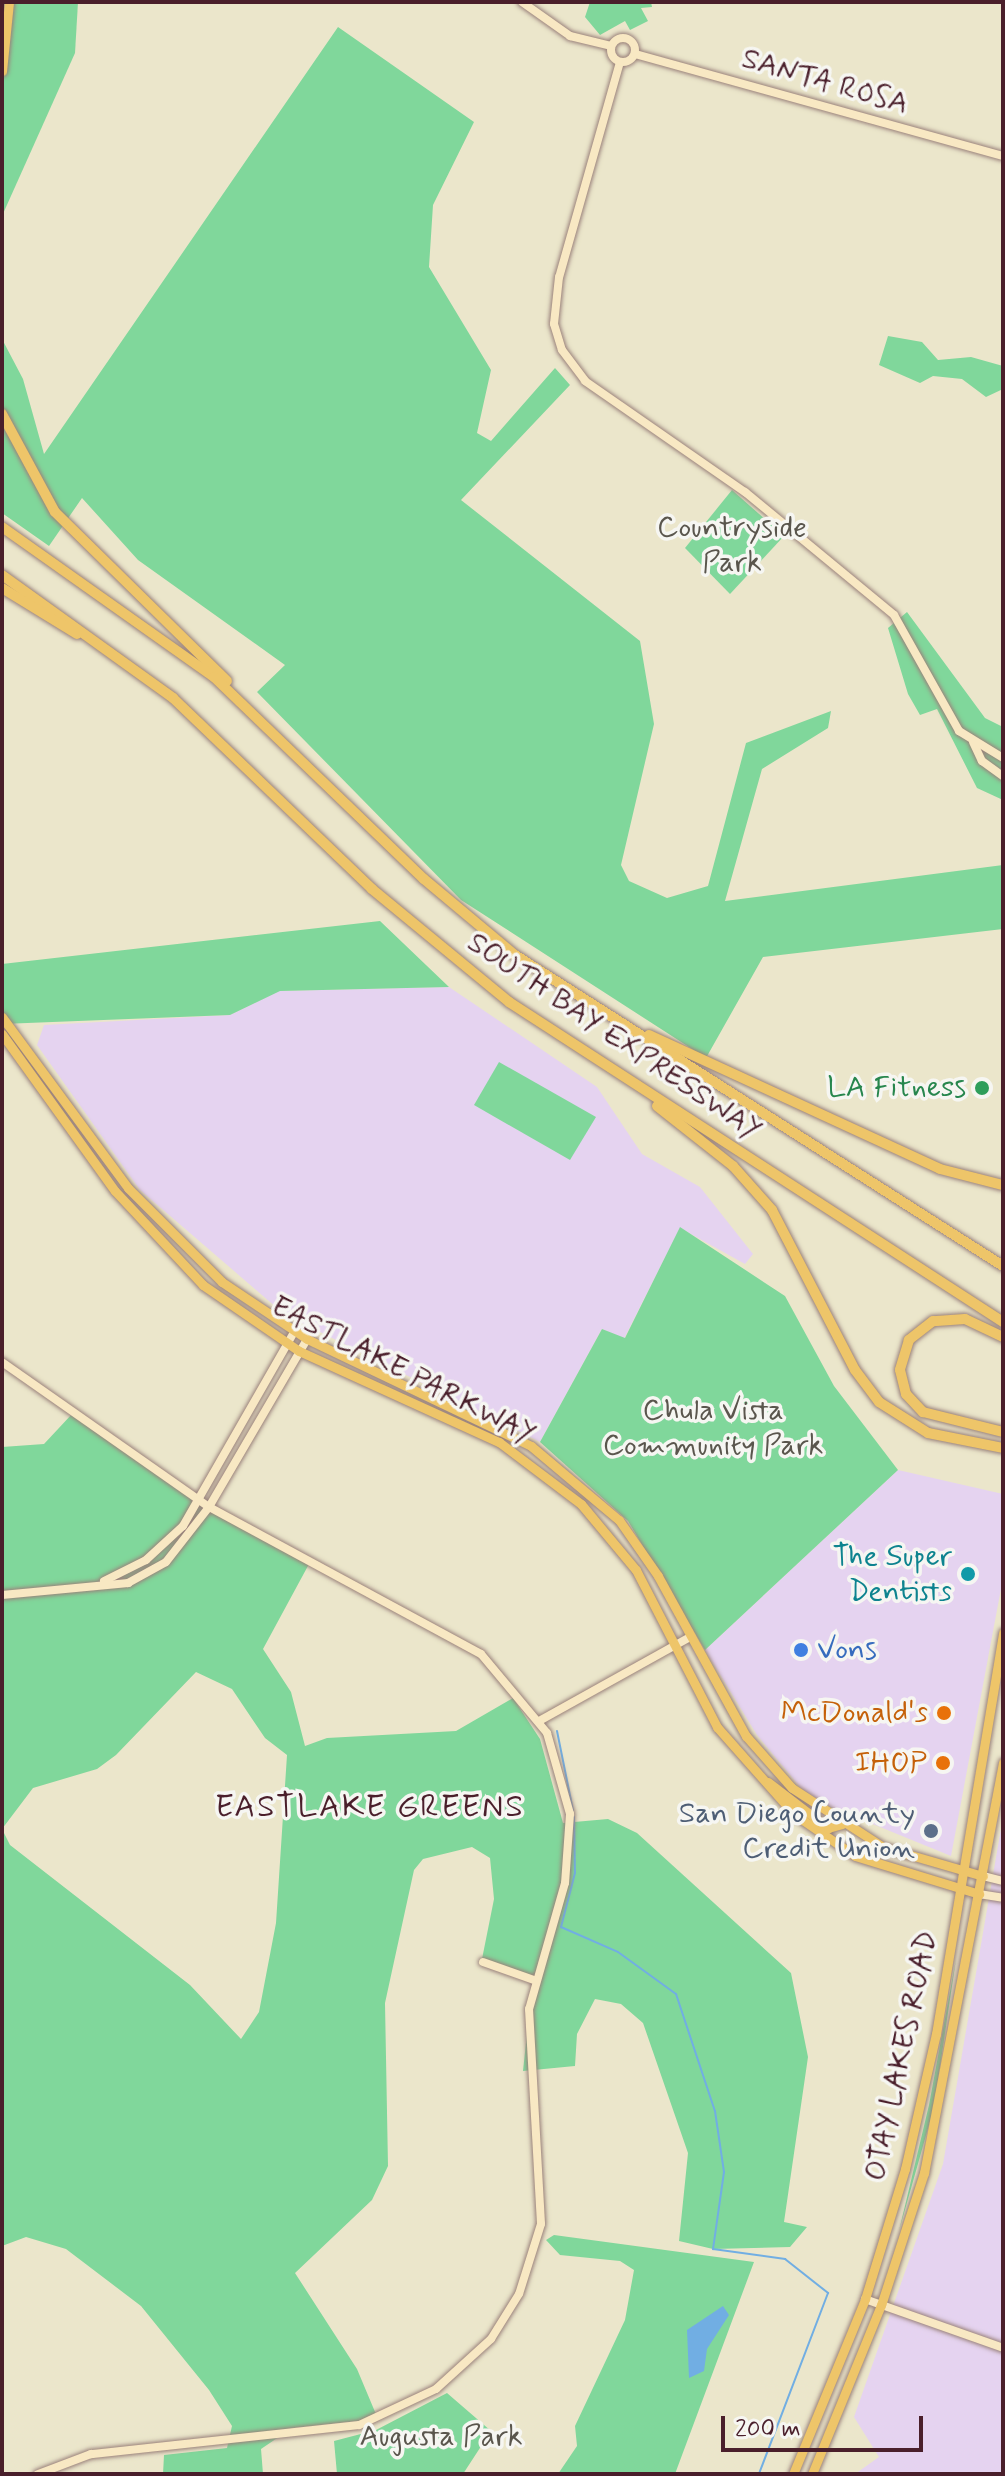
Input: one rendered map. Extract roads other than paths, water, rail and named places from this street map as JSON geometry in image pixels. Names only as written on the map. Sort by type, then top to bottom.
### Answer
[{"type":"highway","points":[[2,414],[55,512],[253,710]]},
{"type":"highway","name":"SOUTH BAY EXPRESSWAY","points":[[2,527],[153,628],[253,710],[446,899],[539,973],[1003,1266]]},
{"type":"highway","name":"SOUTH BAY EXPRESSWAY","points":[[2,575],[156,684],[425,936],[621,1077],[1003,1322]]},
{"type":"highway","points":[[2,588],[156,684]]},
{"type":"highway","points":[[605,1013],[940,1169],[1003,1185]]},
{"type":"highway","points":[[621,1077],[763,1198],[796,1247],[855,1370],[879,1402],[928,1433],[1003,1448]]},
{"type":"highway","points":[[1003,1337],[965,1319],[933,1321],[909,1340],[900,1370],[906,1394],[923,1412],[1003,1432]]},
{"type":"main road","points":[[2,71],[9,2]]},
{"type":"main road","name":"EASTLAKE PARKWAY","points":[[2,1017],[168,1231],[294,1332],[531,1446],[619,1520],[765,1762],[842,1824],[883,1847],[983,1876]]},
{"type":"main road","name":"EASTLAKE PARKWAY","points":[[2,1034],[170,1255],[299,1351],[499,1442],[555,1479],[610,1537],[674,1645],[717,1727],[754,1775],[855,1856],[979,1894]]},
{"type":"main road","points":[[51,1102],[62,1096]]},
{"type":"main road","points":[[499,1442],[531,1446]]},
{"type":"main road","name":"OTAY LAKES ROAD","points":[[793,2474],[865,2299],[922,2104],[1003,1633]]},
{"type":"main road","name":"OTAY LAKES ROAD","points":[[812,2474],[881,2305],[939,2110],[1003,1763]]},
{"type":"main road","points":[[754,1775],[828,1828],[842,1824]]},
{"type":"street","points":[[522,2],[570,36],[611,46],[620,62],[559,277],[554,324],[562,350],[585,381],[745,492],[894,615],[953,722],[972,741],[1003,758]]},
{"type":"street","name":"SANTA ROSA","points":[[611,46],[627,38],[635,54],[1003,156]]},
{"type":"street","points":[[620,62],[635,54]]},
{"type":"street","points":[[972,741],[982,761],[1003,776]]},
{"type":"street","points":[[100,1583],[165,1546],[200,1501],[294,1332]]},
{"type":"street","points":[[2,1595],[100,1583],[128,1583],[166,1562],[209,1507],[307,1339]]},
{"type":"street","points":[[2,1362],[209,1507],[448,1632],[500,1671],[539,1721],[563,1779],[570,1836],[565,1883],[534,1980],[526,2047],[541,2224],[519,2294],[471,2361],[404,2408],[359,2425],[91,2454],[38,2474]]},
{"type":"street","points":[[539,1721],[690,1637]]},
{"type":"street","name":"EASTLAKE PARKWAY","points":[[983,1876],[1003,1881]]},
{"type":"street","name":"EASTLAKE PARKWAY","points":[[979,1894],[1003,1898]]},
{"type":"street","points":[[483,1962],[534,1980]]},
{"type":"street","points":[[865,2299],[1003,2348]]},
{"type":"water","points":[[723,2306],[729,2315],[707,2349],[704,2371],[689,2378],[687,2330]]},
{"type":"waterway","points":[[557,1731],[573,1810]]},
{"type":"waterway","points":[[574,1817],[575,1873],[561,1927],[618,1952],[676,1994],[715,2111],[724,2172],[713,2249],[785,2259],[828,2293],[759,2474]]},
{"type":"place","name":"LA Fitness","points":[[982,1088]]},
{"type":"place","name":"The Super Dentists","points":[[968,1574]]},
{"type":"place","name":"Vons","points":[[801,1650]]},
{"type":"place","name":"McDonald's","points":[[944,1713]]},
{"type":"place","name":"IHOP","points":[[943,1763]]},
{"type":"place","name":"San Diego County Credit Union","points":[[931,1831]]},
{"type":"district","name":"EASTLAKE GREENS","points":[[370,1807]]},
{"type":"park label","name":"Countryside Park","points":[[732,545]]},
{"type":"park label","name":"Chula Vista Community Park","points":[[713,1428]]},
{"type":"park label","name":"Augusta Park","points":[[441,2437]]}]
